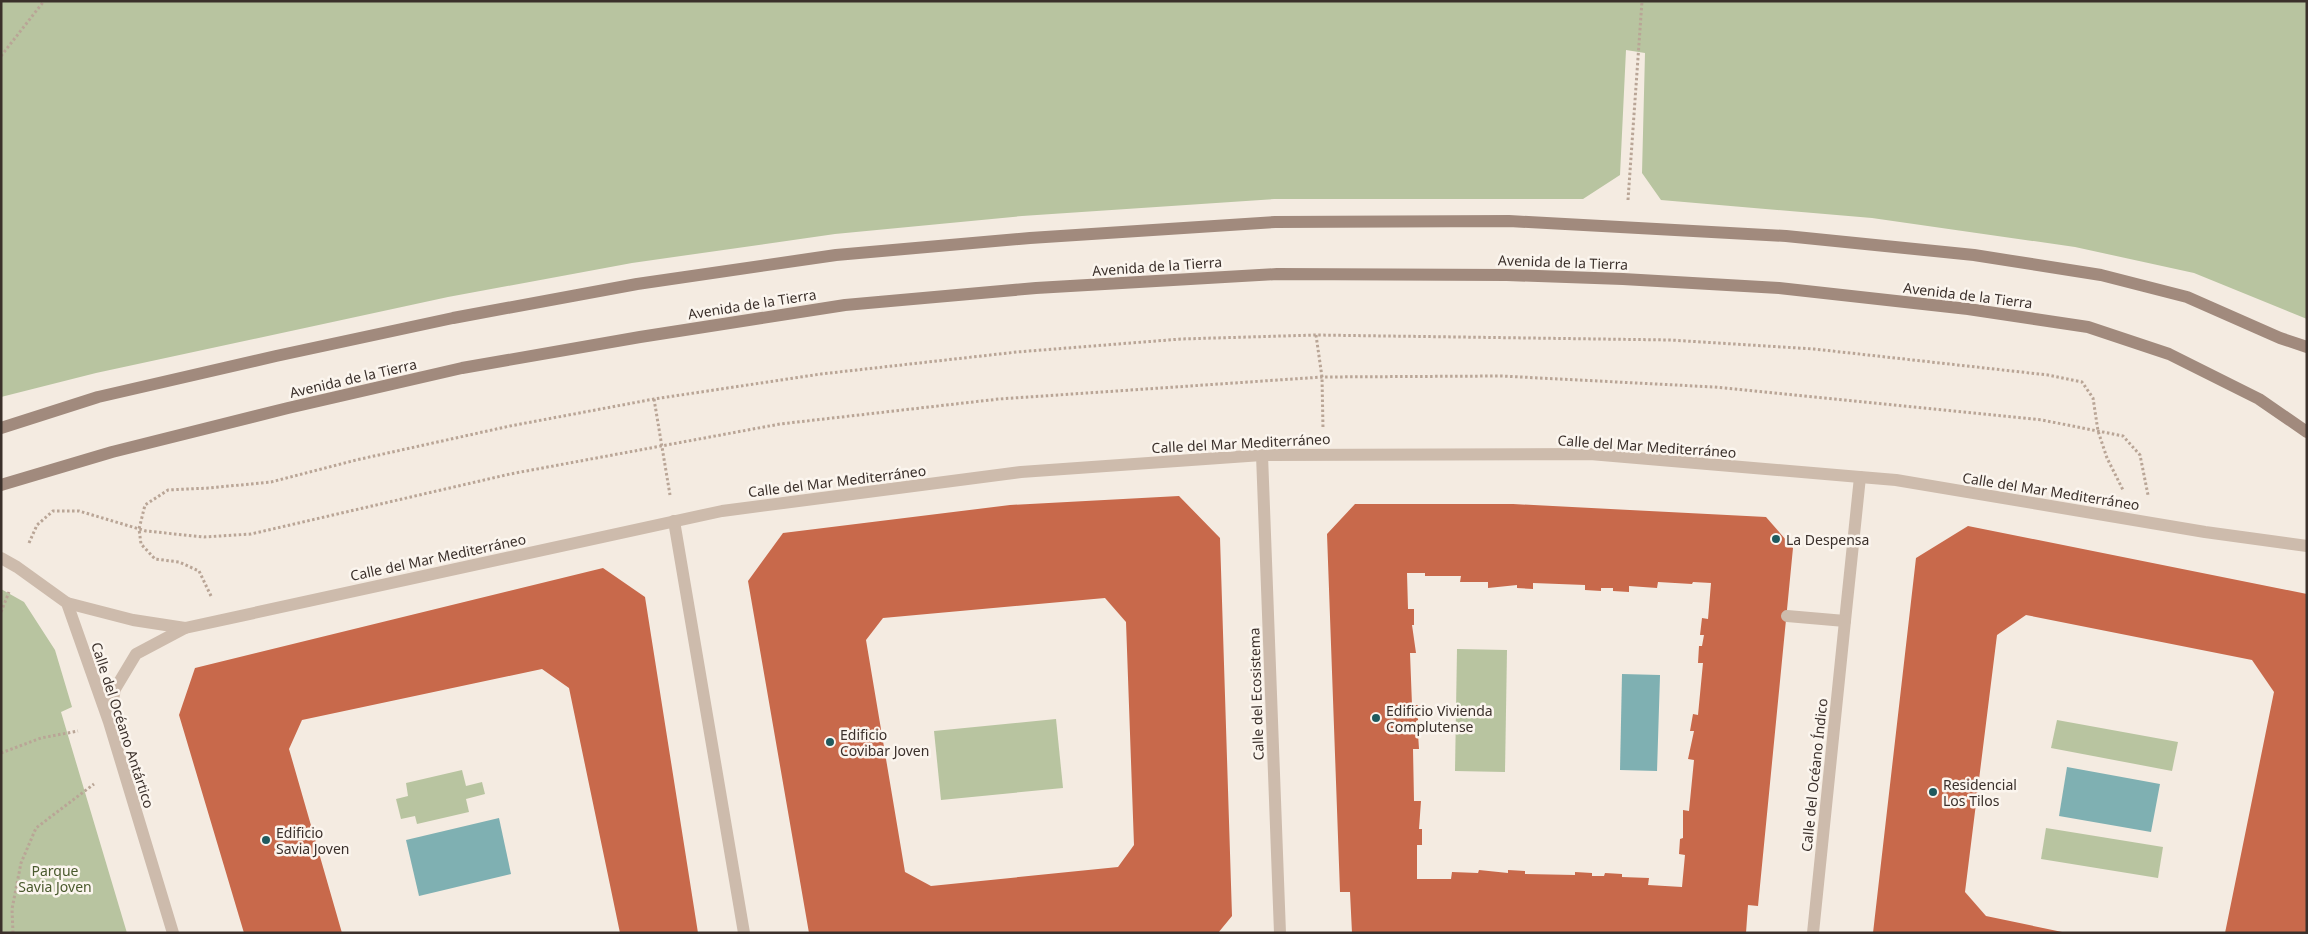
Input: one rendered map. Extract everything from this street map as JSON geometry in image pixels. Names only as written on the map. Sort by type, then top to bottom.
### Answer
[{"type":"street","points":[[1,428],[98,397],[276,356],[453,318],[637,284],[836,255],[1030,238],[1275,222],[1510,221],[1815,239],[1974,255],[2101,275],[2187,298],[2280,338],[2307,347]]},
{"type":"street","name":"Avenida de la Tierra","points":[[1,485],[112,452],[317,401],[462,368],[640,337],[845,305],[1036,288],[1277,274],[1517,276],[1623,279],[1779,288],[1968,309],[2088,326],[2169,354],[2259,399],[2307,432]]},
{"type":"street","name":"Calle del Mar Mediterráneo","points":[[109,722],[115,688],[136,654],[185,628],[722,511],[1021,472],[1262,455],[1323,453],[1590,454],[1906,482],[2145,522],[2307,546]]},
{"type":"street","name":"Calle del Ecosistema","points":[[1262,455],[1280,933]]},
{"type":"street","name":"Calle del Océano Índico","points":[[1813,933],[1860,477]]},
{"type":"street","points":[[674,521],[744,933]]},
{"type":"street","points":[[1,558],[17,567],[67,603]]},
{"type":"street","name":"Calle del Mar Mediterráneo","points":[[67,603],[133,620],[185,628]]},
{"type":"street","name":"Calle del Océano Antártico","points":[[67,603],[109,722],[173,933]]},
{"type":"street","points":[[1787,616],[1845,621]]},
{"type":"path","points":[[1,56],[44,1]]},
{"type":"path","points":[[1626,228],[1642,1]]},
{"type":"path","points":[[1316,335],[1322,378],[1323,453]]},
{"type":"path","points":[[217,621],[210,594],[200,571],[179,562],[155,559],[141,544],[139,529],[145,505],[168,490],[271,482],[356,460],[510,426],[654,400],[821,374],[1017,352],[1181,339],[1316,335],[1670,340],[1795,347],[1970,366],[2082,382],[2093,398],[2098,432],[2110,465],[2120,486],[2145,522]]},
{"type":"path","points":[[654,400],[674,521]]},
{"type":"path","points":[[1,753],[42,738],[78,731]]},
{"type":"path","points":[[13,933],[12,909],[21,863],[36,828],[94,784]]},
{"type":"green space","points":[[1,1],[2307,1],[2307,319],[2194,273],[2075,247],[1872,218],[1661,200],[1642,173],[1645,53],[1626,50],[1620,175],[1583,199],[1274,199],[1022,216],[835,234],[632,263],[448,297],[96,373],[1,397]]},
{"type":"green space","name":"Parque Savia Joven","points":[[1,589],[24,602],[55,650],[72,707],[61,712],[127,933],[1,933]]},
{"type":"green space","points":[[1457,649],[1507,650],[1505,772],[1455,771]]},
{"type":"green space","points":[[1056,719],[1063,788],[941,800],[934,731]]},
{"type":"green space","points":[[2057,720],[2178,742],[2172,771],[2051,748]]},
{"type":"green space","points":[[462,770],[466,786],[482,782],[485,794],[466,799],[469,812],[417,824],[415,816],[401,819],[396,799],[408,796],[406,783]]},
{"type":"green space","points":[[2046,828],[2163,847],[2158,878],[2041,859]]},
{"type":"water","points":[[1622,674],[1660,675],[1657,771],[1620,770]]},
{"type":"water","points":[[2067,767],[2160,784],[2151,832],[2059,816]]},
{"type":"water","points":[[499,818],[511,874],[419,896],[406,840]]},
{"type":"building","name":"Edificio Covibar Joven","points":[[1179,496],[1220,538],[1232,916],[1218,933],[809,933],[748,581],[783,533],[1010,505]],"holes":[[[1105,598],[1126,622],[1134,845],[1118,867],[931,886],[905,872],[866,640],[883,618]]]},
{"type":"building","name":"Edificio Vivienda Complutense","points":[[1355,504],[1513,504],[1766,517],[1793,548],[1758,906],[1748,905],[1746,933],[1352,933],[1350,892],[1340,892],[1327,534]],"holes":[[[1407,573],[1425,573],[1425,576],[1461,576],[1460,582],[1488,582],[1488,588],[1517,585],[1517,588],[1533,589],[1533,583],[1585,585],[1585,590],[1601,591],[1601,588],[1613,588],[1613,591],[1629,592],[1629,586],[1657,588],[1658,582],[1711,583],[1708,619],[1702,618],[1700,635],[1704,635],[1702,646],[1699,646],[1698,663],[1703,663],[1698,715],[1693,714],[1690,731],[1694,731],[1688,759],[1694,760],[1689,811],[1683,810],[1683,838],[1680,839],[1679,854],[1685,855],[1682,887],[1648,885],[1649,878],[1622,877],[1622,874],[1605,873],[1604,876],[1592,876],[1592,873],[1575,872],[1575,875],[1525,874],[1525,871],[1508,870],[1508,873],[1479,870],[1478,873],[1452,872],[1451,879],[1417,879],[1417,845],[1422,845],[1422,829],[1419,829],[1421,801],[1414,801],[1413,749],[1419,749],[1418,734],[1415,733],[1416,721],[1418,720],[1418,705],[1412,705],[1410,653],[1416,653],[1412,625],[1414,625],[1414,609],[1408,609]]]},
{"type":"building","name":"Residencial Los Tilos","points":[[1968,526],[2307,594],[2307,933],[2225,933],[2274,692],[2252,660],[2026,615],[1997,635],[1965,892],[1986,916],[2067,933],[1873,933],[1916,558]]},
{"type":"building","name":"Edificio Savia Joven","points":[[603,568],[645,597],[698,933],[620,933],[569,688],[542,669],[302,720],[289,749],[342,933],[244,933],[179,715],[195,668]]},
{"type":"place","name":"La Despensa","points":[[1776,539]]},
{"type":"place","name":"Edificio Vivienda Complutense","points":[[1376,718]]},
{"type":"place","name":"Edificio Covibar Joven","points":[[830,742]]},
{"type":"place","name":"Residencial Los Tilos","points":[[1933,792]]},
{"type":"place","name":"Edificio Savia Joven","points":[[266,840]]}]
